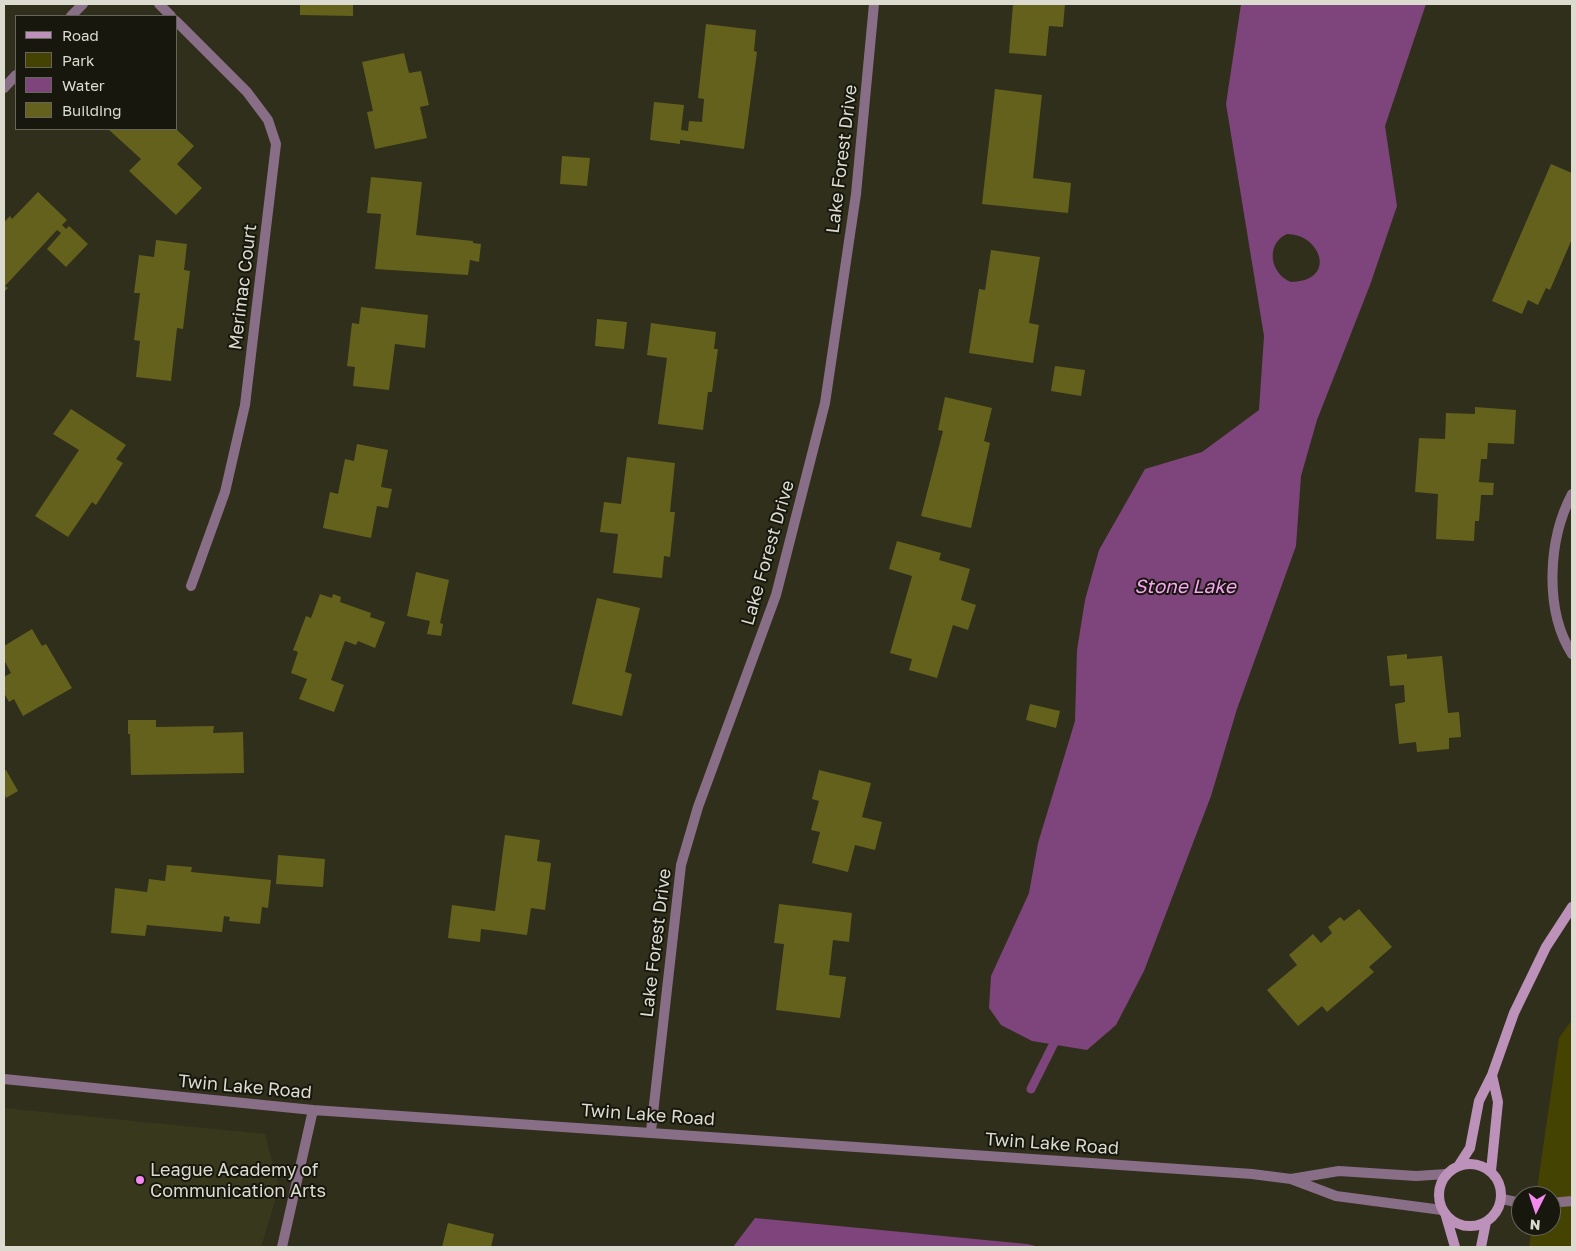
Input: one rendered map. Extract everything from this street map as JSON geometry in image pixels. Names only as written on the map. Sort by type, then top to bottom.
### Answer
[{"type":"street","points":[[72,15],[83,4]]},
{"type":"street","points":[[159,4],[170,15]]},
{"type":"street","name":"Lake Forest Drive","points":[[651,1131],[681,865],[698,807],[776,595],[825,403],[856,194],[874,4]]},
{"type":"street","name":"Merimac Court","points":[[178,23],[247,92],[268,120],[276,144],[245,405],[225,492],[191,586]]},
{"type":"street","points":[[4,88],[15,76]]},
{"type":"street","points":[[1572,494],[1567,504],[1553,556],[1552,590],[1559,622],[1572,654]]},
{"type":"street","points":[[1455,1247],[1439,1191],[1447,1174],[1459,1165],[1470,1148],[1480,1101],[1492,1075],[1511,1020],[1531,976],[1572,906]]},
{"type":"street","points":[[1491,1171],[1498,1102],[1492,1075]]},
{"type":"street","name":"Twin Lake Road","points":[[4,1080],[313,1110],[651,1131],[1242,1174],[1291,1179],[1336,1196],[1444,1212]]},
{"type":"street","points":[[282,1247],[313,1110]]},
{"type":"street","points":[[1459,1165],[1476,1164],[1491,1171],[1498,1179],[1502,1199],[1499,1208],[1486,1222],[1480,1247]]},
{"type":"street","name":"Twin Lake Road","points":[[1291,1179],[1339,1171],[1416,1176],[1447,1174]]},
{"type":"street","points":[[1502,1199],[1511,1201]]},
{"type":"street","points":[[1444,1212],[1460,1225],[1469,1226],[1486,1222]]},
{"type":"shaded area","name":"League Academy of Communication Arts","points":[[4,1108],[265,1134],[279,1188],[261,1247],[4,1247]]},
{"type":"green space","points":[[1572,1020],[1572,1247],[1529,1247],[1531,1236],[1561,1236],[1561,1186],[1537,1186],[1559,1038]]},
{"type":"water","name":"Stone Lake","points":[[1241,4],[1426,4],[1385,126],[1397,206],[1370,285],[1317,420],[1301,476],[1296,546],[1237,709],[1211,796],[1144,971],[1116,1025],[1087,1050],[1032,1041],[1001,1025],[989,1008],[991,976],[1029,893],[1038,843],[1075,721],[1077,650],[1085,600],[1099,550],[1145,469],[1202,452],[1259,410],[1264,336],[1226,104]],"holes":[[[1287,234],[1299,236],[1309,241],[1316,249],[1319,266],[1315,274],[1306,280],[1291,282],[1278,273],[1273,259],[1273,251],[1275,245]]]},
{"type":"water","points":[[755,1218],[1027,1244],[1040,1247],[733,1247]]},
{"type":"building","points":[[300,4],[353,4],[353,16],[300,15]]},
{"type":"building","points":[[1013,4],[1065,4],[1063,27],[1049,26],[1046,56],[1009,53]]},
{"type":"building","points":[[706,24],[756,30],[754,51],[757,52],[744,149],[680,140],[680,144],[650,140],[654,102],[684,105],[681,130],[688,131],[689,121],[702,122],[704,99],[698,98]]},
{"type":"building","points":[[404,53],[409,73],[421,71],[429,105],[420,107],[427,138],[375,149],[367,112],[373,111],[362,62]]},
{"type":"building","points":[[995,89],[1042,95],[1033,178],[1071,183],[1068,213],[982,204]]},
{"type":"building","points":[[109,130],[177,130],[194,146],[177,164],[202,188],[176,215],[129,171],[141,159]]},
{"type":"building","points":[[562,156],[590,158],[587,186],[560,184]]},
{"type":"building","points":[[1551,164],[1572,173],[1572,239],[1550,290],[1546,288],[1538,305],[1528,300],[1522,314],[1492,301]]},
{"type":"building","points":[[371,177],[422,182],[416,235],[473,241],[473,243],[481,244],[479,262],[470,260],[468,275],[375,269],[381,214],[367,213]]},
{"type":"building","points":[[38,192],[67,220],[62,225],[66,229],[69,226],[88,244],[66,267],[47,249],[61,233],[57,230],[5,286],[8,288],[4,292],[4,222],[10,216],[12,219]]},
{"type":"building","points":[[156,240],[187,244],[184,270],[190,271],[183,329],[177,328],[171,381],[136,377],[140,341],[134,340],[140,293],[134,293],[139,255],[154,257]]},
{"type":"building","points":[[991,250],[1040,257],[1029,323],[1039,325],[1033,363],[969,353],[979,289],[985,290]]},
{"type":"building","points":[[361,307],[428,315],[425,348],[395,344],[389,390],[353,386],[355,367],[347,366],[352,323],[359,324]]},
{"type":"building","points":[[597,319],[627,322],[624,349],[595,346]]},
{"type":"building","points":[[651,323],[716,332],[714,349],[718,349],[712,392],[708,392],[703,430],[658,424],[667,358],[647,355]]},
{"type":"building","points":[[1055,366],[1085,370],[1081,396],[1051,391]]},
{"type":"building","points":[[945,397],[992,408],[984,441],[990,443],[971,528],[921,516],[943,431],[938,430]]},
{"type":"building","points":[[1475,407],[1516,410],[1514,444],[1488,443],[1487,459],[1481,459],[1479,482],[1494,483],[1493,495],[1481,495],[1479,521],[1475,521],[1474,541],[1436,539],[1438,494],[1415,492],[1419,438],[1445,439],[1446,413],[1475,414]]},
{"type":"building","points":[[71,409],[126,445],[116,459],[123,463],[96,505],[92,502],[68,537],[35,516],[79,450],[53,434]]},
{"type":"building","points":[[357,444],[388,450],[381,487],[392,489],[388,508],[377,506],[371,538],[323,528],[330,492],[338,494],[345,459],[354,461]]},
{"type":"building","points":[[627,457],[675,463],[670,512],[675,512],[670,557],[664,556],[662,578],[613,573],[618,534],[600,532],[604,502],[621,504]]},
{"type":"building","points":[[897,541],[941,553],[939,560],[970,569],[961,600],[976,605],[968,630],[953,625],[937,678],[909,670],[912,659],[890,653],[912,576],[889,569]]},
{"type":"building","points":[[416,572],[449,580],[440,623],[443,624],[441,636],[427,634],[430,621],[407,616]]},
{"type":"building","points":[[320,594],[332,598],[333,594],[341,597],[340,602],[371,613],[370,617],[385,622],[375,648],[358,641],[356,645],[345,641],[331,680],[344,685],[334,712],[299,699],[307,679],[291,673],[298,652],[293,650],[306,616],[311,618]]},
{"type":"building","points":[[597,598],[640,608],[625,672],[632,674],[622,716],[572,704]]},
{"type":"building","points":[[32,629],[42,646],[46,644],[72,688],[23,716],[14,699],[9,702],[4,693],[4,677],[11,673],[4,660],[4,646]]},
{"type":"building","points":[[1407,654],[1407,659],[1442,656],[1448,713],[1459,712],[1461,737],[1449,738],[1449,749],[1417,752],[1416,742],[1399,744],[1395,704],[1405,702],[1404,685],[1390,686],[1387,656]]},
{"type":"building","points":[[1030,704],[1060,711],[1056,728],[1026,720]]},
{"type":"building","points":[[128,720],[156,720],[156,727],[214,726],[213,733],[243,732],[244,773],[131,775]]},
{"type":"building","points":[[6,770],[18,791],[6,798],[4,793],[4,771]]},
{"type":"building","points":[[819,770],[871,783],[862,817],[882,822],[875,850],[855,845],[848,872],[812,863],[820,832],[811,830],[819,801],[812,799]]},
{"type":"building","points":[[505,835],[540,840],[537,861],[551,863],[545,910],[531,908],[527,935],[481,929],[480,942],[448,938],[452,905],[495,911]]},
{"type":"building","points":[[278,855],[325,859],[323,887],[276,884]]},
{"type":"building","points":[[167,865],[192,867],[191,872],[271,880],[268,908],[262,907],[260,924],[229,921],[230,917],[224,916],[222,932],[147,925],[145,936],[111,933],[115,888],[147,892],[149,879],[165,881]]},
{"type":"building","points":[[779,904],[852,913],[849,942],[833,940],[829,975],[846,977],[840,1018],[776,1010],[784,944],[774,943]]},
{"type":"building","points":[[1359,909],[1392,947],[1369,967],[1374,972],[1327,1012],[1322,1006],[1298,1026],[1267,990],[1297,965],[1289,955],[1313,934],[1321,943],[1332,933],[1328,927],[1340,917],[1344,921]]},
{"type":"building","points":[[448,1223],[494,1234],[491,1247],[442,1247]]},
{"type":"waterway","points":[[1031,1089],[1058,1035]]},
{"type":"place","name":"League Academy of Communication Arts","points":[[140,1180]]}]
